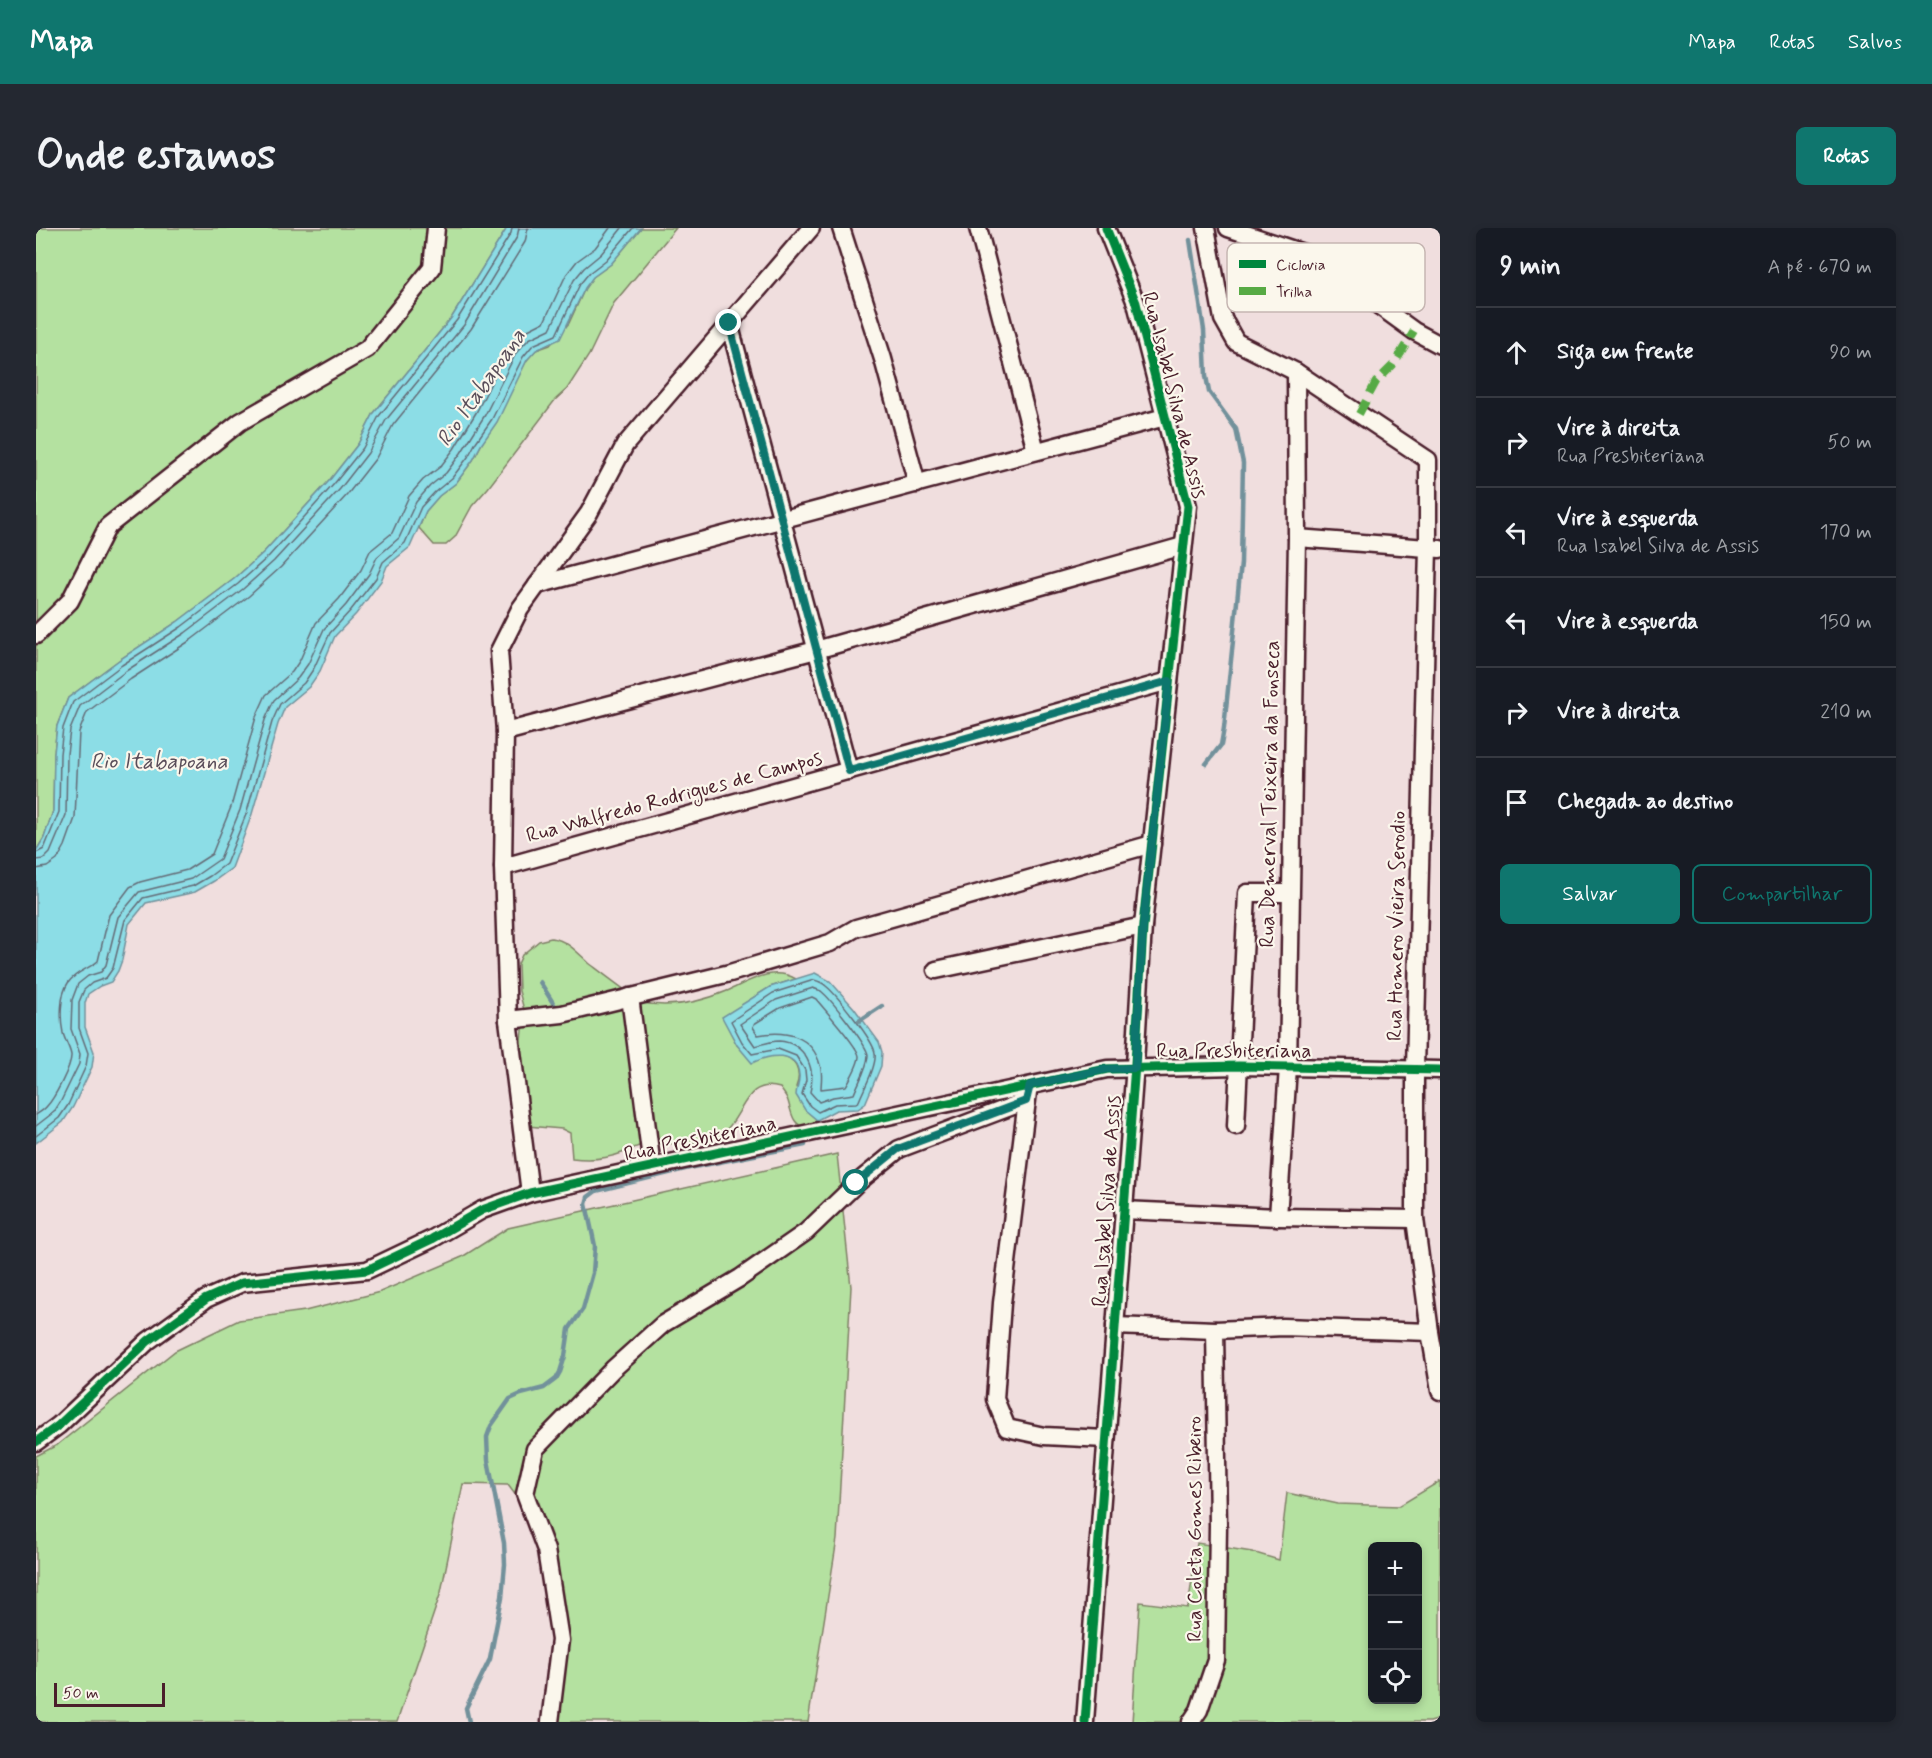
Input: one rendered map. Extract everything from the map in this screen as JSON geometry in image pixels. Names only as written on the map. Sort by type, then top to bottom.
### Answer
[{"type":"street","points":[[36,635],[70,601],[108,526],[240,422],[367,348],[432,268],[436,228]]},
{"type":"street","points":[[530,1193],[508,1020],[502,867],[505,732],[499,651],[520,609],[589,513],[625,445],[811,228]]},
{"type":"street","points":[[841,228],[883,359],[917,484]]},
{"type":"street","points":[[978,228],[1036,451]]},
{"type":"street","name":"Rua Isabel Silva de Assis","points":[[1085,1722],[1135,1068],[1143,926],[1188,506],[1136,303],[1106,228]]},
{"type":"street","points":[[1206,228],[1223,319],[1236,342],[1296,372]]},
{"type":"street","points":[[1228,228],[1273,243]]},
{"type":"street","points":[[1388,312],[1414,331],[1440,345]]},
{"type":"street","points":[[729,323],[849,771]]},
{"type":"street","name":"Rua Homero Vieira Serodio","points":[[1296,372],[1428,460],[1434,548],[1414,1069],[1415,1219],[1440,1390]]},
{"type":"street","name":"Rua Demerval Teixeira da Fonseca","points":[[1278,1217],[1288,1067],[1297,538],[1296,372]]},
{"type":"street","points":[[537,585],[1165,417]]},
{"type":"street","points":[[1297,538],[1434,548]]},
{"type":"street","points":[[505,732],[816,650],[1183,546]]},
{"type":"street","name":"Rua Walfredo Rodrigues de Campos","points":[[502,867],[1169,681]]},
{"type":"street","points":[[508,1020],[562,1014],[730,973],[830,943],[856,928],[1152,844]]},
{"type":"street","points":[[1236,1126],[1247,893],[1290,893]]},
{"type":"street","points":[[936,970],[1143,926]]},
{"type":"street","points":[[630,997],[652,1167]]},
{"type":"street","name":"Rua Presbiteriana","points":[[36,1442],[59,1425],[148,1341],[206,1299],[242,1283],[367,1270],[432,1239],[482,1210],[530,1193],[1028,1093],[1107,1069],[1239,1066],[1440,1070]]},
{"type":"street","points":[[1028,1093],[1002,1303],[995,1398],[1007,1428],[1044,1436],[1106,1439]]},
{"type":"street","points":[[550,1722],[560,1640],[546,1550],[525,1494],[535,1449],[613,1369],[663,1324],[740,1278],[806,1232],[856,1183],[898,1149],[1028,1093]]},
{"type":"street","points":[[1123,1210],[1278,1217],[1415,1219]]},
{"type":"street","points":[[1115,1326],[1215,1330],[1283,1327],[1430,1332]]},
{"type":"street","name":"Rua Coleta Gomes Ribeiro","points":[[1191,1722],[1199,1710],[1216,1660],[1218,1525],[1215,1330]]},
{"type":"green space","points":[[36,228],[507,228],[452,317],[374,413],[358,444],[329,481],[264,552],[234,579],[177,622],[119,660],[68,698],[57,726],[53,811],[44,838],[36,851]]},
{"type":"green space","points":[[641,228],[676,228],[614,303],[589,355],[567,389],[555,400],[472,506],[455,537],[446,545],[434,545],[419,528],[426,511],[439,496],[456,483],[473,460],[527,360],[536,350],[550,345],[569,323],[585,288],[593,277],[611,264]]},
{"type":"green space","points":[[551,938],[567,944],[626,991],[649,1004],[672,1005],[696,1001],[770,974],[787,975],[796,979],[770,987],[723,1017],[737,1045],[759,1059],[776,1055],[789,1058],[793,1062],[798,1071],[796,1087],[805,1109],[817,1120],[807,1129],[802,1127],[793,1118],[787,1098],[780,1088],[768,1086],[759,1088],[752,1094],[729,1128],[713,1139],[639,1146],[603,1158],[572,1158],[570,1133],[562,1129],[527,1126],[516,1091],[524,1010],[519,991],[518,964],[522,955],[539,941]]},
{"type":"green space","points":[[837,1154],[851,1287],[837,1539],[808,1722],[555,1722],[556,1646],[535,1521],[508,1485],[463,1484],[441,1592],[397,1722],[36,1722],[36,1456],[57,1445],[175,1351],[239,1320],[305,1311],[380,1292],[462,1257],[508,1228]]},
{"type":"green space","points":[[1440,1481],[1440,1719],[1429,1722],[1132,1722],[1140,1602],[1188,1608],[1197,1543],[1252,1552],[1279,1560],[1287,1493],[1338,1504],[1399,1506]]},
{"type":"water","name":"Rio Itabapoana","points":[[507,228],[641,228],[611,264],[593,277],[585,288],[560,339],[536,350],[527,360],[497,422],[473,460],[456,483],[439,496],[426,511],[410,547],[387,566],[381,581],[356,614],[335,636],[320,671],[309,687],[285,707],[252,814],[232,868],[195,892],[146,903],[129,924],[118,971],[111,982],[88,994],[85,1003],[85,1027],[94,1052],[92,1067],[73,1107],[63,1122],[36,1143],[36,851],[44,838],[53,811],[57,726],[68,698],[119,660],[177,622],[234,579],[264,552],[329,481],[358,444],[374,413],[452,317]]},
{"type":"water","points":[[815,973],[830,981],[854,1008],[879,1042],[882,1052],[881,1066],[865,1104],[858,1109],[836,1110],[817,1120],[805,1110],[796,1095],[799,1075],[793,1061],[781,1056],[773,1056],[752,1063],[737,1045],[722,1017],[770,987]]},
{"type":"waterway","points":[[1190,240],[1204,330],[1209,392],[1236,429],[1243,463],[1241,563],[1224,728],[1221,745],[1206,764]]},
{"type":"waterway","points":[[540,982],[555,1006]]},
{"type":"waterway","points":[[859,1021],[882,1006]]},
{"type":"waterway","points":[[469,1722],[466,1708],[490,1659],[502,1597],[505,1564],[504,1543],[488,1460],[487,1437],[491,1426],[510,1399],[544,1388],[556,1379],[560,1372],[569,1329],[583,1309],[593,1273],[595,1246],[586,1204],[588,1197],[596,1191],[689,1168],[805,1145]]},
{"type":"marked path","points":[[1359,414],[1376,382],[1393,365],[1414,331]]},
{"type":"cycle path","points":[[1085,1722],[1135,1065],[1143,926],[1188,506],[1136,303],[1106,228]]},
{"type":"cycle path","points":[[36,1442],[59,1425],[148,1341],[206,1299],[242,1283],[367,1270],[432,1239],[482,1210],[530,1193],[1107,1069],[1239,1066],[1440,1070]]},
{"type":"route","points":[[729,323],[849,771],[1169,681],[1143,926],[1135,1068],[1107,1069],[1030,1085],[1026,1101],[898,1149],[856,1183]]}]
